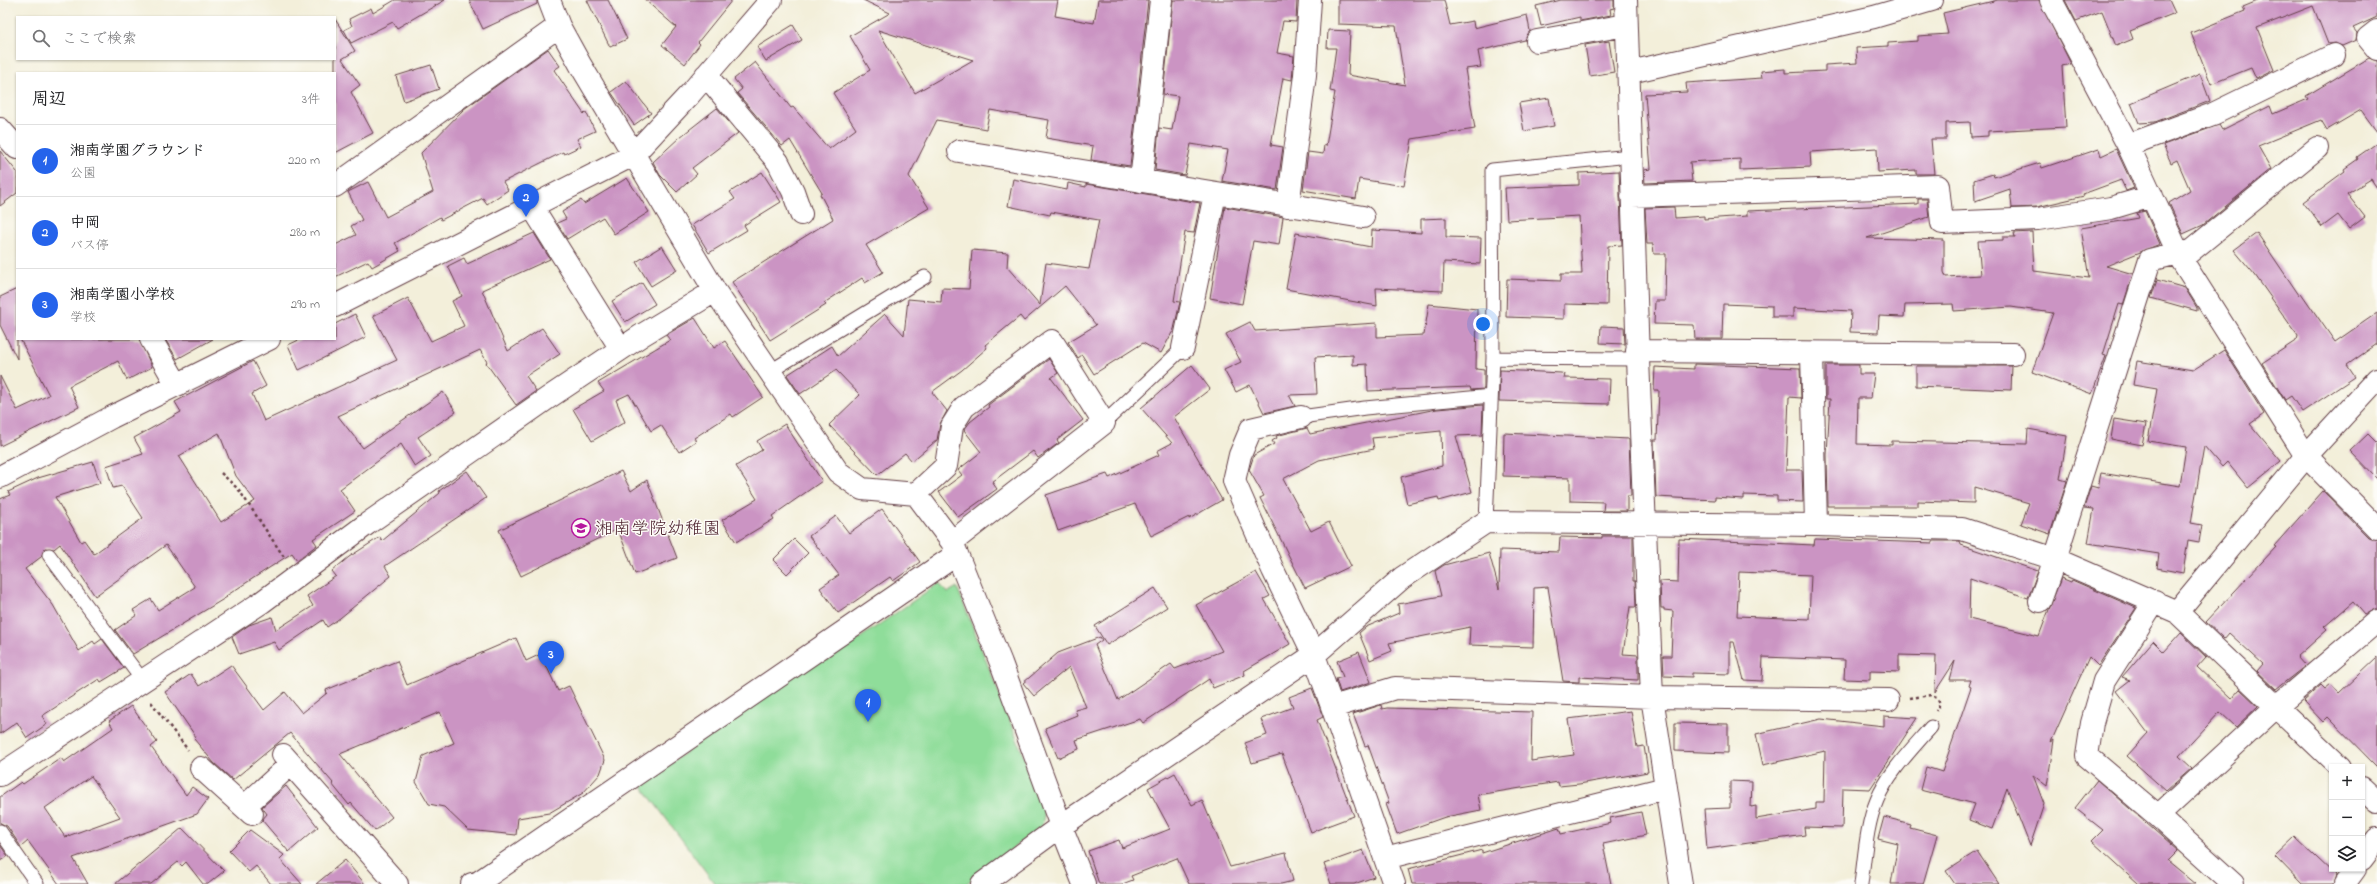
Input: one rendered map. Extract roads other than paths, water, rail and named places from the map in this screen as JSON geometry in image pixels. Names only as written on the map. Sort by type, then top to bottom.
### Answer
[{"type":"street","points":[[549,0],[559,26],[633,155],[715,291],[838,472],[862,488],[916,494],[955,548],[1002,663],[1061,826],[1084,884]]},
{"type":"street","points":[[336,305],[531,205],[633,155],[771,0]]},
{"type":"street","points":[[1141,181],[1161,0]]},
{"type":"street","points":[[1288,206],[1305,75],[1310,0]]},
{"type":"street","points":[[1626,0],[1626,25],[1630,72],[1630,156],[1652,697],[1681,884]]},
{"type":"street","points":[[1630,72],[1874,17],[1932,0]]},
{"type":"street","points":[[2051,0],[2128,145],[2179,256],[2306,456],[2377,528]]},
{"type":"street","points":[[1537,41],[1626,25]]},
{"type":"street","points":[[336,185],[559,26]]},
{"type":"street","points":[[2377,31],[2368,38],[2377,49]]},
{"type":"street","points":[[2128,145],[2213,114],[2334,55]]},
{"type":"street","points":[[706,74],[778,162],[793,191],[801,214]]},
{"type":"street","points":[[2040,601],[2055,559],[2150,260],[2179,256],[2317,148]]},
{"type":"street","points":[[959,151],[1288,206],[1363,217]]},
{"type":"street","points":[[1632,196],[1938,186],[1942,223],[2038,219],[2111,208],[2152,196]]},
{"type":"street","points":[[1183,348],[1215,194]]},
{"type":"street","points":[[531,205],[620,349]]},
{"type":"street","points":[[0,775],[297,577],[373,520],[620,349],[715,291]]},
{"type":"street","points":[[152,340],[176,385]]},
{"type":"street","points":[[0,477],[176,385],[266,340]]},
{"type":"street","points":[[477,883],[955,548],[1104,423],[1052,342],[964,407],[952,426],[946,466],[916,494]]},
{"type":"street","points":[[1638,355],[1812,353],[2013,354]]},
{"type":"street","points":[[1812,353],[1816,525]]},
{"type":"street","points":[[2177,612],[2306,456],[2377,380]]},
{"type":"street","points":[[1301,417],[1251,429],[1240,455],[1234,481],[1273,570],[1314,655],[1394,884]]},
{"type":"street","points":[[982,884],[1061,826],[1314,655],[1402,578],[1486,522],[1645,522],[1962,529],[2055,559],[2155,601],[2177,612],[2337,764]]},
{"type":"street","points":[[2155,601],[2104,681],[2092,723],[2087,756],[2158,816],[2233,884]]},
{"type":"street","points":[[2158,816],[2277,706],[2377,621]]},
{"type":"street","points":[[1333,707],[1395,688],[1652,697],[1888,700]]},
{"type":"street","points":[[201,768],[248,810],[287,759],[397,884]]},
{"type":"street","points":[[1385,858],[1666,788]]},
{"type":"street","points":[[2365,791],[2377,802]]},
{"type":"street","points":[[2365,854],[2377,839]]},
{"type":"street","points":[[2344,884],[2353,872]]},
{"type":"lane","points":[[1486,522],[1493,358],[1492,170],[1630,156]]},
{"type":"lane","points":[[769,372],[925,277]]},
{"type":"lane","points":[[1104,423],[1183,348]]},
{"type":"lane","points":[[1493,358],[1638,355]]},
{"type":"lane","points":[[1301,417],[1365,408],[1491,396]]},
{"type":"lane","points":[[49,555],[140,683]]},
{"type":"lane","points":[[1861,884],[1870,821],[1877,800],[1888,780],[1931,726]]},
{"type":"lane","points":[[0,831],[37,884]]},
{"type":"place","name":"中岡","points":[[526,217]]},
{"type":"place","name":"湘南学院幼稚園","points":[[581,528]]},
{"type":"place","name":"湘南学園小学校","points":[[551,674]]},
{"type":"place","name":"湘南学園グラウンド","points":[[868,722]]}]
